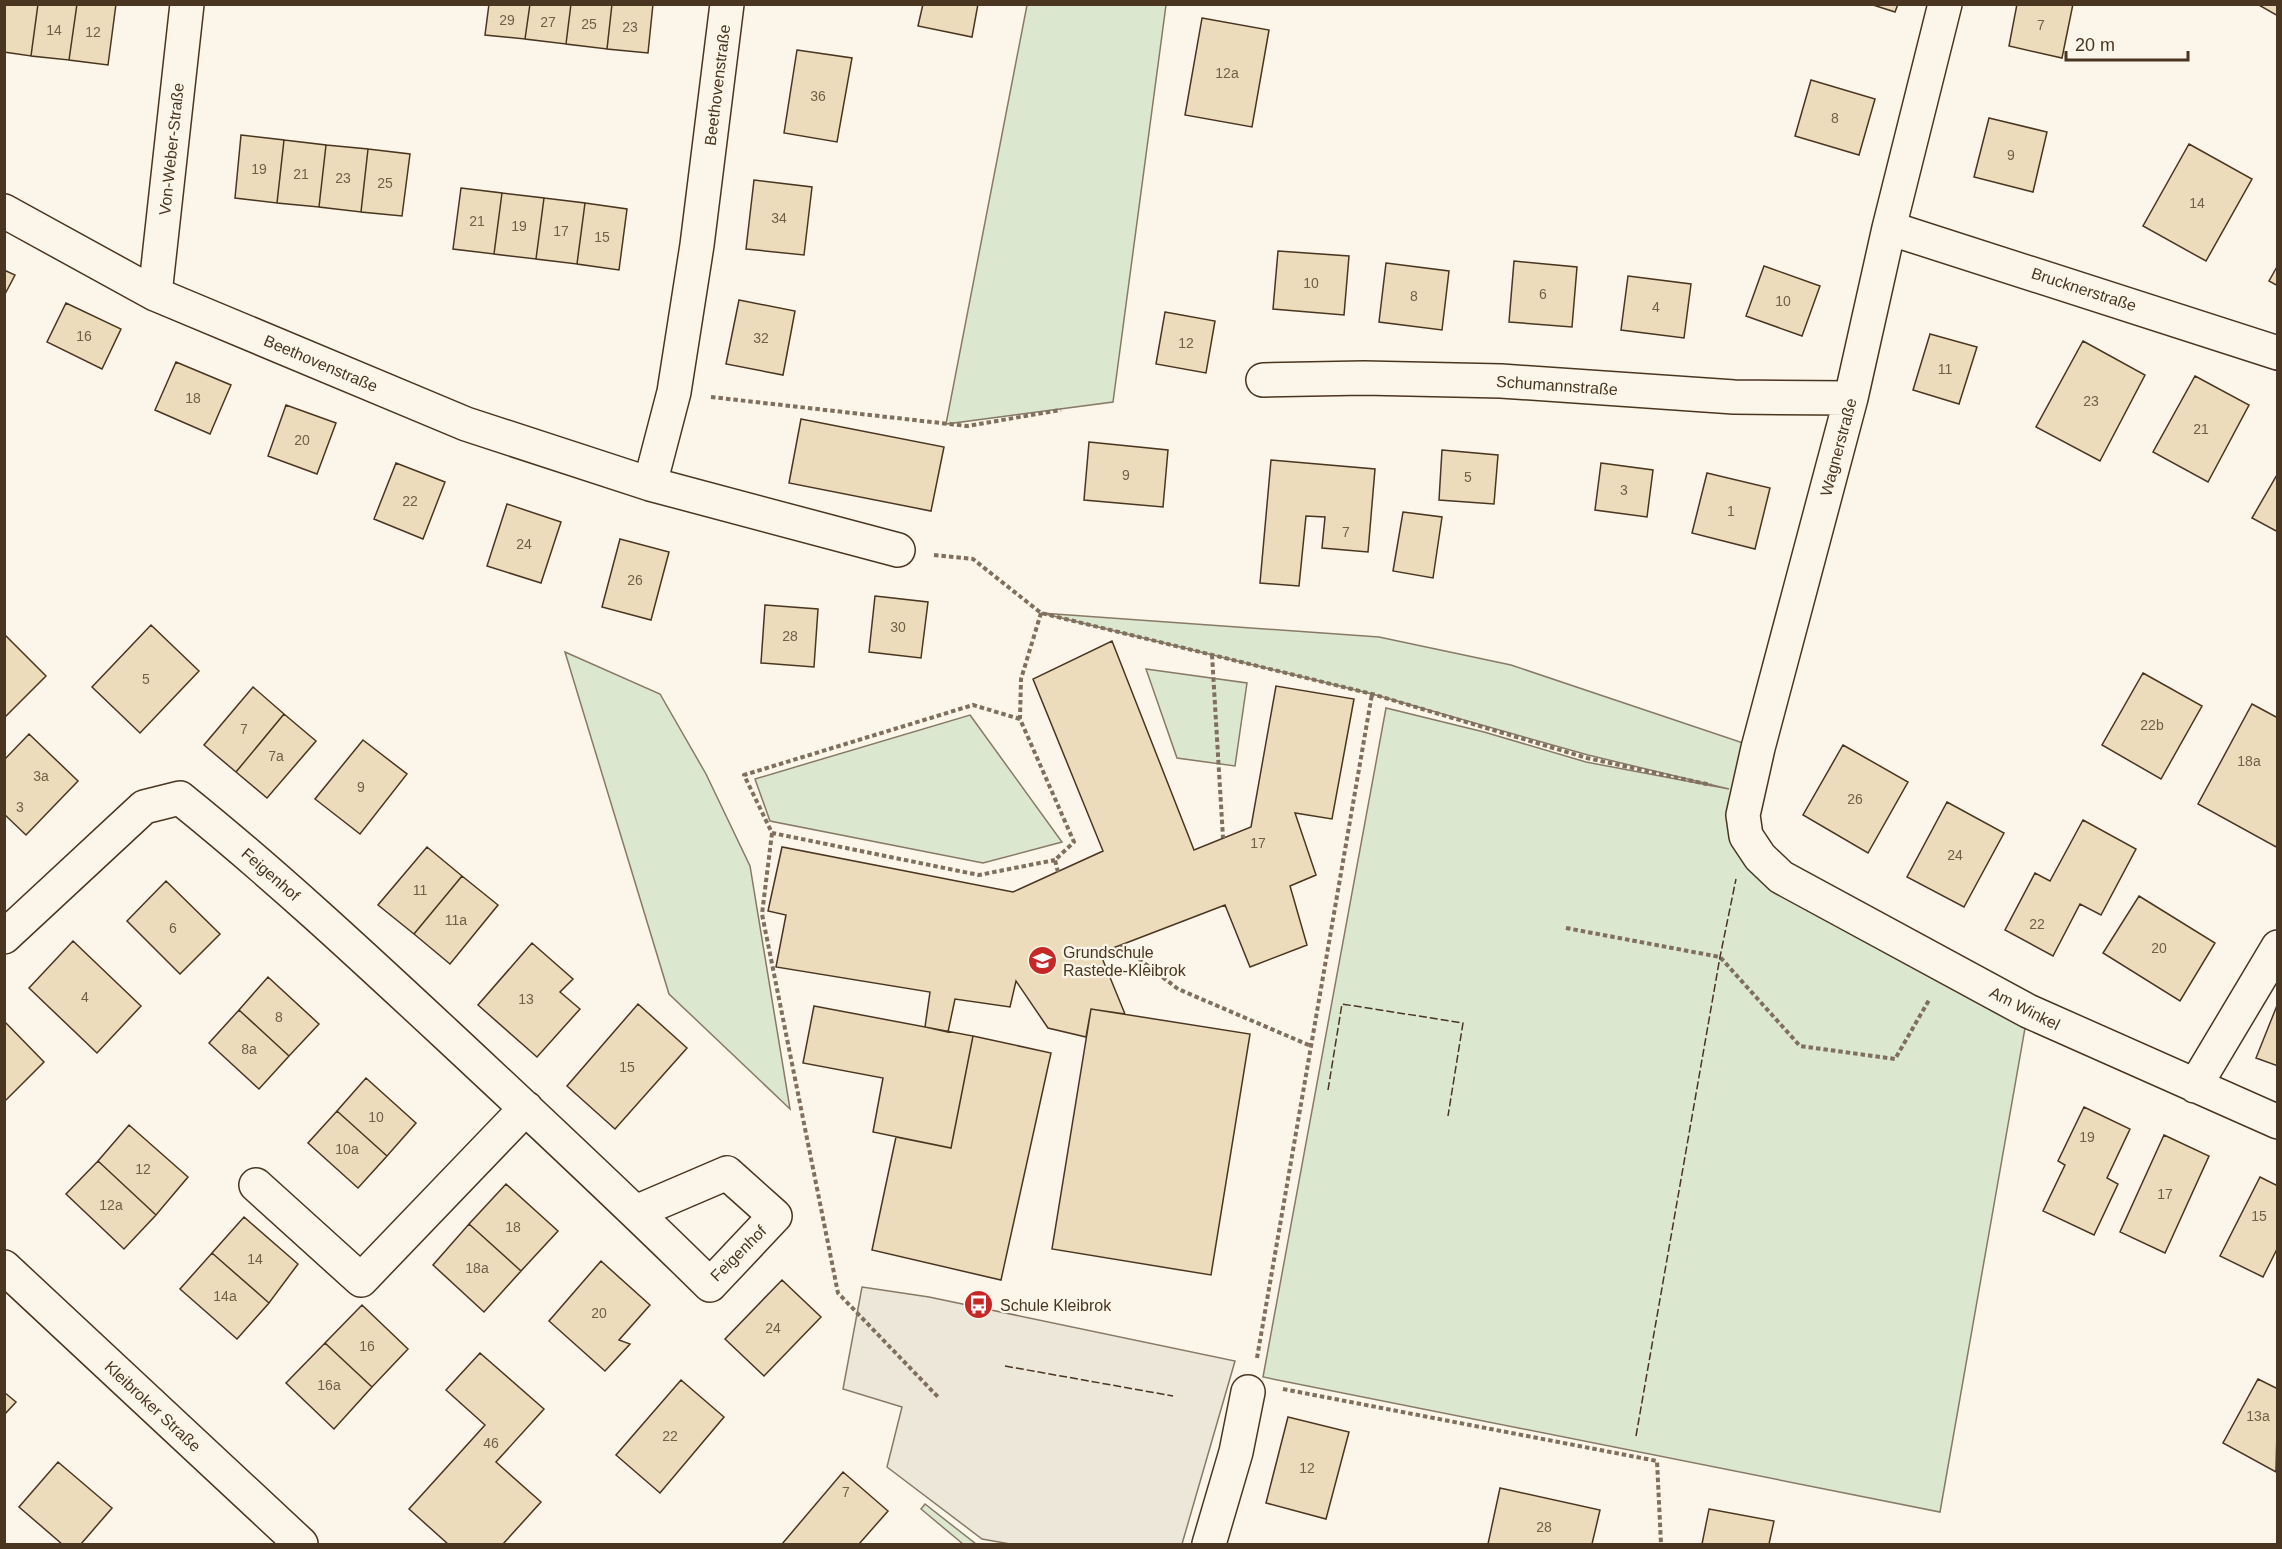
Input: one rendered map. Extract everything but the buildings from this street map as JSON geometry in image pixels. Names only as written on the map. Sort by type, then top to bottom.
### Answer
[{"type":"street","name":"Von-Weber-Straße","points":[[155,294],[187,4]]},
{"type":"street","name":"Beethovenstraße","points":[[650,484],[674,392],[697,245],[727,4]]},
{"type":"street","name":"Wagnerstraße","points":[[1781,877],[1760,857],[1746,836],[1743,815],[1758,748],[1851,398],[1889,228],[1945,4]]},
{"type":"street","name":"Beethovenstraße","points":[[4,210],[155,294],[466,424],[650,484],[898,550]]},
{"type":"street","name":"Brucknerstraße","points":[[1889,228],[2277,353]]},
{"type":"street","name":"Schumannstraße","points":[[1263,380],[1364,378],[1501,381],[1734,397],[1851,398]]},
{"type":"street","name":"Feigenhof","points":[[4,937],[144,807],[180,798],[251,856],[636,1212]]},
{"type":"street","name":"Am Winkel","points":[[1781,877],[2028,1011],[2277,1122]]},
{"type":"street","points":[[2195,1086],[2277,947]]},
{"type":"street","points":[[256,1185],[362,1280],[526,1108]]},
{"type":"street","name":"Kleibroker Straße","points":[[4,1267],[301,1545]]},
{"type":"street","points":[[1209,1545],[1236,1452],[1251,1387]]},
{"type":"path","points":[[674,392],[968,426],[1061,410]]},
{"type":"path","points":[[898,550],[973,559],[1041,613],[1372,694],[1587,758],[1748,794]]},
{"type":"path","points":[[772,834],[979,875],[1055,860],[1074,842],[1020,719],[1021,679],[1041,613]]},
{"type":"path","points":[[1212,655],[1223,838]]},
{"type":"path","points":[[1372,694],[1251,1387],[1657,1461],[1661,1545]]},
{"type":"path","points":[[938,1397],[838,1293],[762,914],[772,834],[744,775],[973,705],[1020,719]]},
{"type":"path","points":[[1055,860],[1058,872]]},
{"type":"path","points":[[1566,928],[1720,957],[1800,1046],[1894,1059],[1948,967]]},
{"type":"path","points":[[1121,945],[1178,989],[1311,1046]]},
{"type":"green space","points":[[1027,5],[1166,5],[1113,402],[946,424]]},
{"type":"green space","points":[[1041,613],[1379,637],[1511,665],[1758,748],[1746,836],[2028,1011],[1940,1512],[1263,1377],[1386,708],[1484,732],[1586,762],[1729,789],[1588,755],[1372,694]]},
{"type":"green space","points":[[565,652],[660,694],[706,774],[750,866],[790,1109],[669,994]]},
{"type":"green space","points":[[1146,669],[1247,683],[1235,766],[1177,758]]},
{"type":"green space","points":[[970,715],[1062,842],[983,863],[770,821],[755,779]]},
{"type":"green space","points":[[925,1504],[976,1544],[963,1544],[921,1509]]},
{"type":"shaded area","points":[[862,1287],[929,1297],[1235,1361],[1182,1544],[1010,1544],[982,1539],[887,1467],[902,1407],[843,1389]]},
{"type":"fence","points":[[1636,1436],[1720,957],[1736,879]]},
{"type":"fence","points":[[1328,1090],[1342,1004],[1463,1023],[1448,1116]]},
{"type":"fence","points":[[1005,1366],[1173,1396]]},
{"type":"place","name":"Grundschule Rastede-Kleibrok","points":[[1042,961]]},
{"type":"place","name":"Schule Kleibrok","points":[[979,1305]]}]
